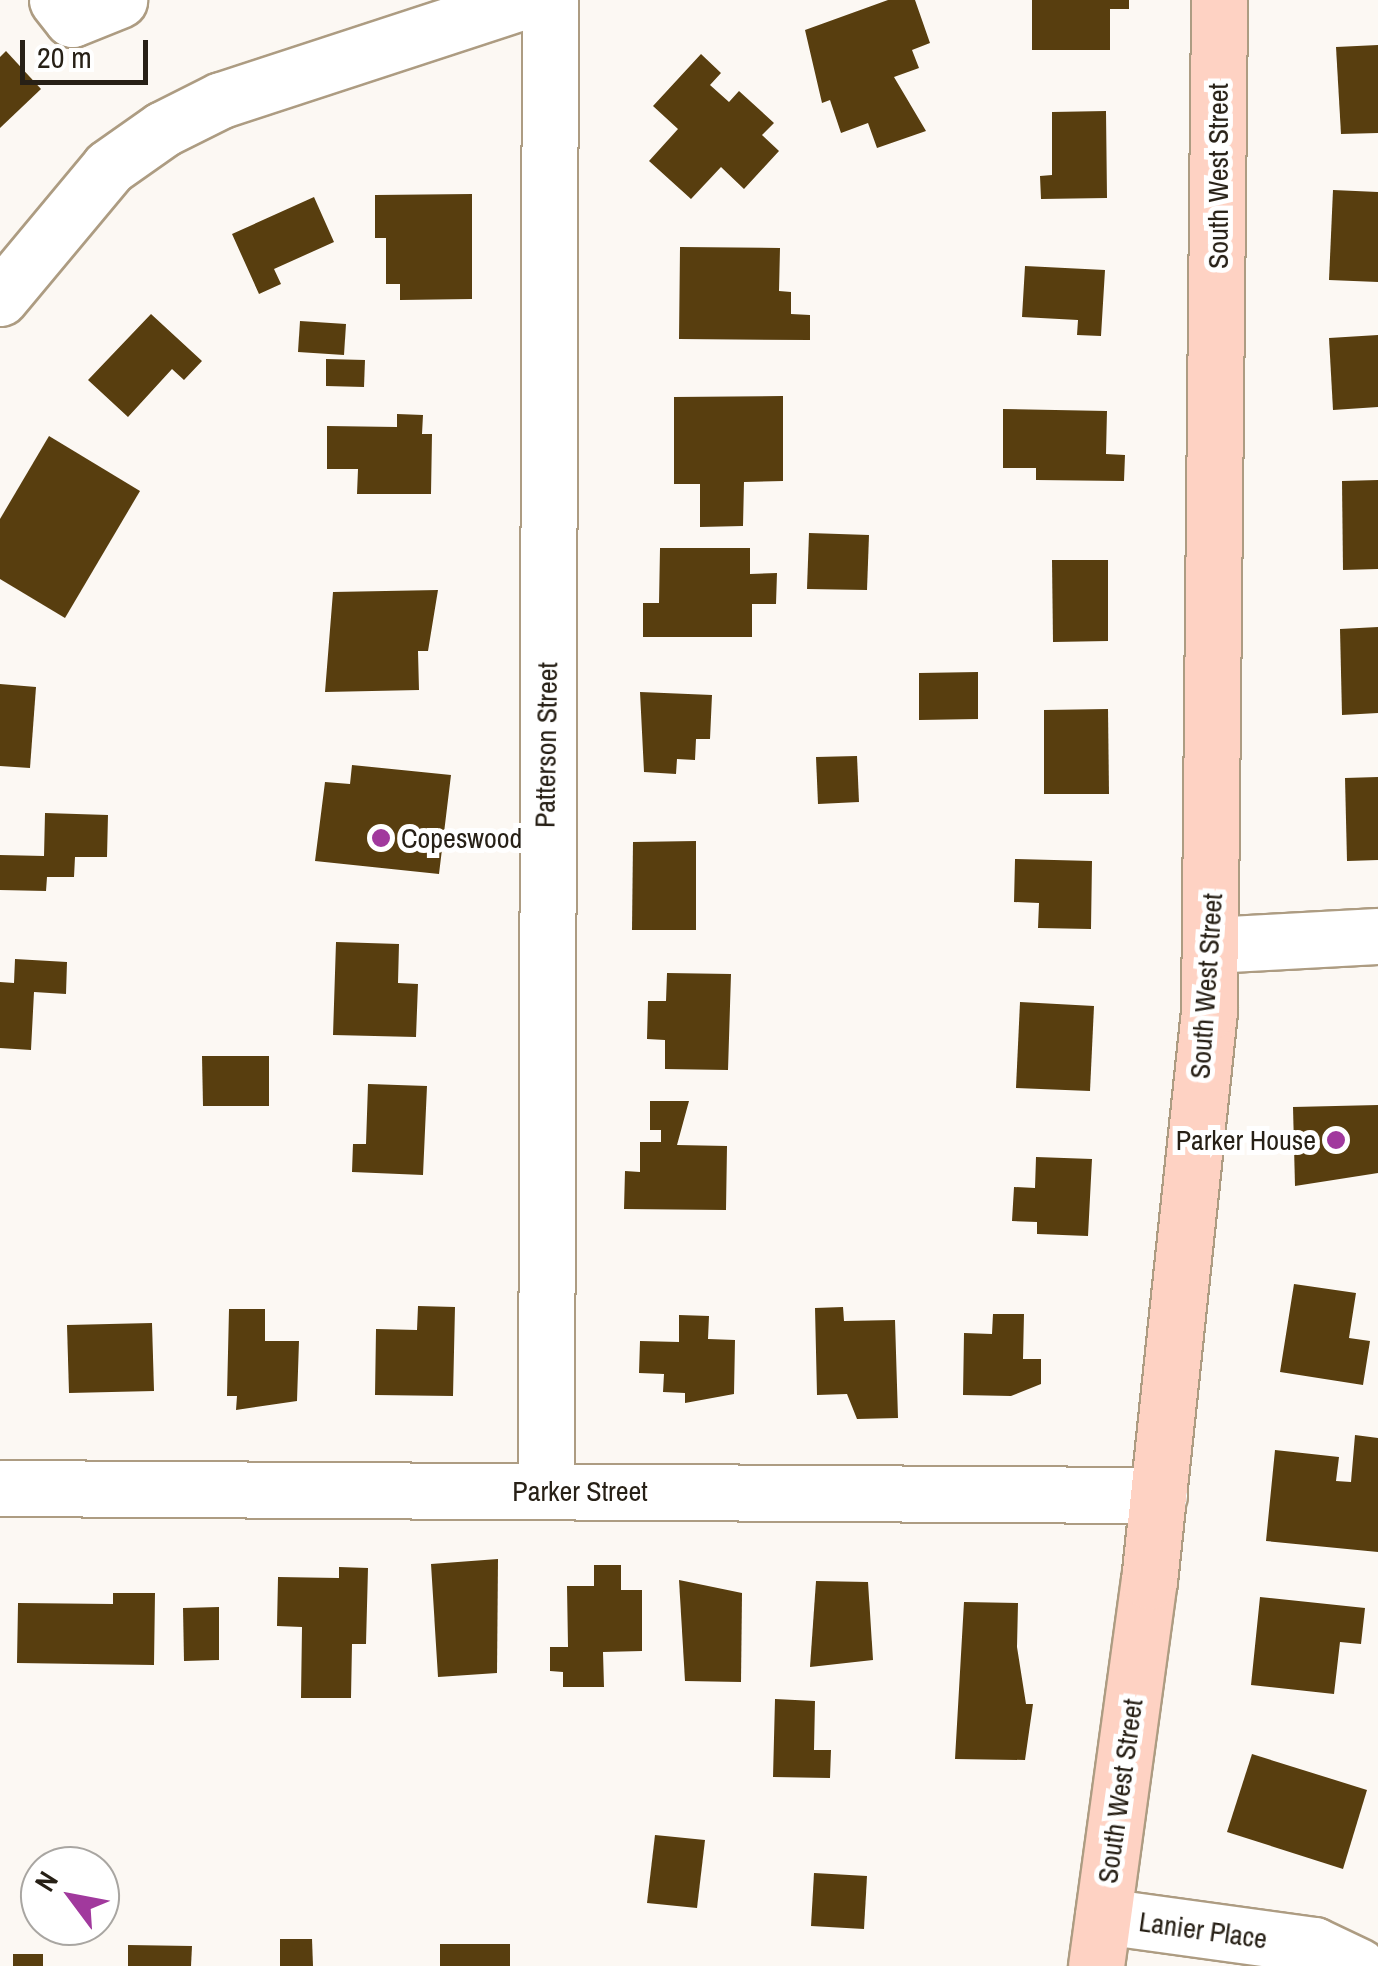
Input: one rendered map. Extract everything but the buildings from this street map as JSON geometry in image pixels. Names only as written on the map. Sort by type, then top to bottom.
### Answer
[{"type":"main road","name":"South West Street","points":[[1099,1941],[1159,1495],[1212,945],[1220,0]]},
{"type":"street","points":[[57,0],[72,19],[119,0]]},
{"type":"street","points":[[0,298],[109,167],[163,129],[221,100],[526,0]]},
{"type":"street","name":"Patterson Street","points":[[546,1490],[550,0]]},
{"type":"street","points":[[1212,945],[1378,936]]},
{"type":"street","name":"Parker Street","points":[[0,1488],[1159,1495]]},
{"type":"street","name":"Lanier Place","points":[[1099,1941],[1314,1946],[1358,1966]]},
{"type":"place","name":"Copeswood","points":[[381,838]]},
{"type":"place","name":"Parker House","points":[[1336,1140]]}]
